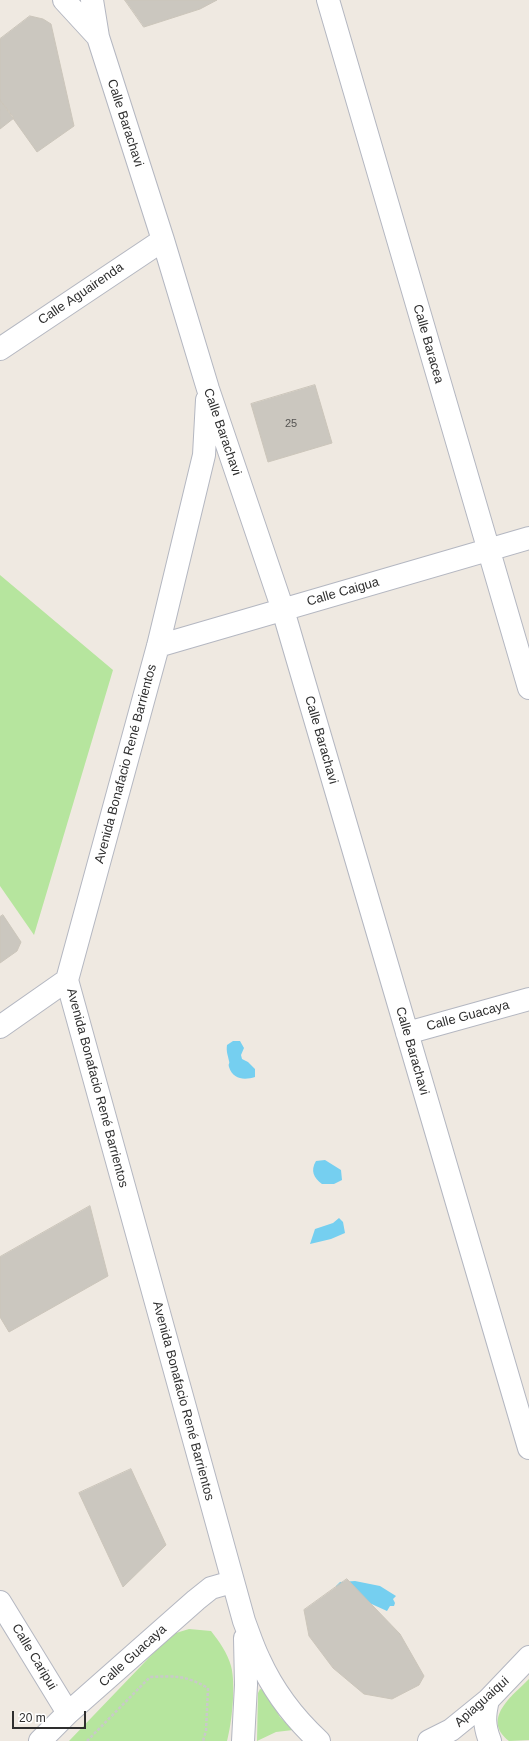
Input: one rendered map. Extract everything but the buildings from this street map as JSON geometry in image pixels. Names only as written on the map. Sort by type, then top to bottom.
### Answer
[{"type":"street","name":"Calle Barachavi","points":[[64,0],[98,37]]},
{"type":"street","name":"Calle Barachavi","points":[[92,0],[98,37],[163,240],[208,389],[283,610],[529,1448]]},
{"type":"street","name":"Calle Barachavi","points":[[98,0],[98,37]]},
{"type":"street","name":"Calle Baracea","points":[[328,0],[529,688]]},
{"type":"street","name":"Calle Aguairenda","points":[[0,349],[163,240]]},
{"type":"street","name":"Avenida Bonafacio René Barrientos","points":[[208,389],[204,455],[158,646],[67,980],[244,1621],[259,1659],[279,1694],[303,1726],[319,1741]]},
{"type":"street","name":"Calle Caigua","points":[[158,646],[529,538]]},
{"type":"street","points":[[0,1027],[67,980]]},
{"type":"street","name":"Calle Guacaya","points":[[407,1033],[529,999]]},
{"type":"street","name":"Calle Guacaya","points":[[40,1741],[68,1713],[196,1600],[211,1588],[232,1582]]},
{"type":"street","name":"Calle Caripui","points":[[0,1602],[68,1713]]},
{"type":"street","name":"Avenida Bonafacio René Barrientos","points":[[243,1741],[246,1685],[244,1621]]},
{"type":"street","name":"Apiaguaiqui","points":[[430,1741],[451,1730],[488,1700],[529,1657]]},
{"type":"street","points":[[488,1700],[484,1716],[485,1730],[490,1741]]},
{"type":"path","points":[[87,1741],[150,1677],[176,1676],[191,1679],[208,1688],[206,1731],[203,1741]]},
{"type":"green space","points":[[0,575],[113,670],[34,935],[0,886]]},
{"type":"green space","points":[[189,1629],[211,1631],[230,1661],[233,1693],[232,1714],[227,1741],[69,1741],[165,1641],[176,1633]]},
{"type":"green space","points":[[529,1679],[529,1740],[509,1741],[501,1733],[498,1724],[499,1716],[502,1708],[508,1700]]},
{"type":"green space","points":[[260,1689],[264,1690],[280,1717],[293,1730],[276,1732],[257,1741],[258,1693]]},
{"type":"water","points":[[233,1041],[240,1041],[244,1048],[241,1055],[242,1059],[248,1062],[255,1069],[255,1077],[243,1079],[236,1077],[231,1071],[229,1066],[227,1045]]},
{"type":"water","points":[[325,1160],[341,1170],[342,1180],[334,1184],[322,1184],[317,1179],[313,1171],[314,1165],[316,1161]]},
{"type":"water","points":[[339,1218],[343,1222],[345,1233],[331,1239],[310,1244],[315,1229],[333,1223]]},
{"type":"water","points":[[355,1581],[380,1586],[396,1596],[393,1599],[395,1603],[394,1606],[390,1606],[387,1611],[365,1601],[340,1601],[336,1586],[340,1582]]}]
